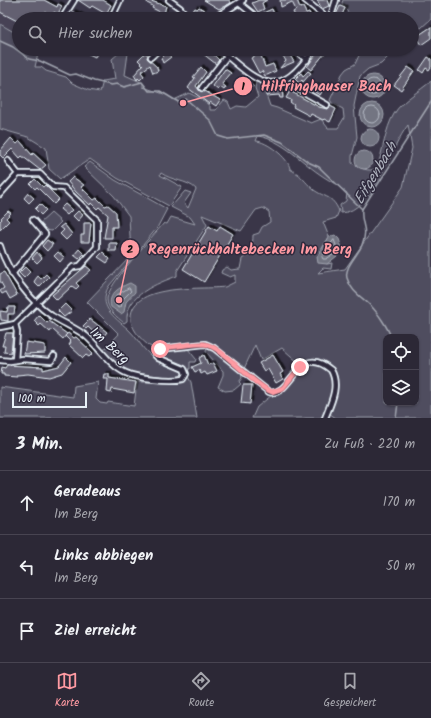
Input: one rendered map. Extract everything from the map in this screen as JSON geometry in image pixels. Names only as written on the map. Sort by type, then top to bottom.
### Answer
[{"type":"street","points":[[66,12],[74,0]]},
{"type":"street","points":[[114,12],[120,0]]},
{"type":"street","points":[[169,0],[183,12]]},
{"type":"street","points":[[305,0],[320,12]]},
{"type":"street","points":[[332,12],[336,0]]},
{"type":"street","points":[[224,12],[241,1],[252,12]]},
{"type":"street","points":[[202,88],[227,56],[253,77],[273,84],[284,81],[309,56]]},
{"type":"street","points":[[302,56],[306,60]]},
{"type":"street","points":[[284,81],[327,105]]},
{"type":"street","points":[[8,161],[18,174]]},
{"type":"street","points":[[0,194],[18,174],[40,174],[53,187],[64,188],[98,223],[96,250],[80,266],[73,267],[15,324],[0,328]]},
{"type":"street","points":[[12,274],[46,234],[32,220]]},
{"type":"street","points":[[0,246],[12,274],[37,302]]},
{"type":"street","name":"Im Berg","points":[[37,302],[52,316],[87,337],[122,371],[135,376],[183,379],[186,374],[184,369],[160,359],[155,353],[160,349],[195,344],[205,344],[214,348],[244,373],[272,392],[283,388],[296,370],[304,364],[315,363],[324,365],[331,370],[335,383],[332,400],[325,418]]},
{"type":"street","points":[[14,360],[17,332],[15,324]]},
{"type":"street","points":[[0,360],[23,359],[51,361],[54,356]]},
{"type":"shaded area","points":[[0,0],[12,12],[12,31],[0,24]]},
{"type":"shaded area","points":[[343,0],[431,0],[431,19],[419,28],[419,12],[348,12],[342,3]]},
{"type":"shaded area","points":[[0,24],[12,31],[12,56],[37,56],[35,67],[41,67],[46,71],[66,77],[72,83],[88,90],[100,92],[103,81],[115,79],[112,59],[116,56],[128,56],[125,75],[143,83],[143,87],[167,95],[174,100],[189,93],[201,99],[210,106],[210,110],[216,110],[224,100],[228,102],[231,109],[237,106],[246,107],[258,97],[255,88],[256,81],[262,83],[270,106],[311,123],[321,119],[328,128],[338,128],[344,118],[343,109],[333,104],[330,100],[342,74],[346,69],[355,64],[359,56],[388,56],[381,64],[368,69],[360,76],[354,106],[357,137],[352,156],[352,163],[368,170],[377,168],[388,126],[397,109],[401,104],[431,81],[431,418],[336,418],[330,414],[324,418],[252,418],[257,407],[272,395],[285,389],[293,377],[303,367],[310,365],[324,367],[329,371],[332,375],[336,395],[335,376],[318,360],[300,364],[282,348],[261,360],[255,345],[243,371],[201,342],[151,347],[139,336],[131,321],[133,308],[141,300],[153,294],[168,290],[225,287],[235,282],[235,275],[230,277],[221,273],[222,270],[227,267],[231,270],[240,269],[242,259],[248,254],[251,248],[253,235],[259,233],[262,227],[270,222],[269,212],[263,208],[256,210],[241,231],[202,215],[207,225],[177,271],[177,276],[152,286],[137,297],[131,304],[127,321],[124,323],[113,313],[107,303],[109,292],[131,261],[164,223],[167,224],[171,217],[195,224],[190,217],[171,207],[185,191],[191,193],[184,203],[188,208],[196,189],[188,184],[165,176],[161,173],[160,175],[182,187],[169,206],[117,178],[90,159],[60,179],[49,169],[46,148],[28,137],[0,129]],"holes":[[[408,125],[412,148],[403,187],[345,269],[318,273],[323,268],[331,269],[332,263],[327,264],[317,257],[329,237],[323,222],[336,218],[339,211],[331,199],[314,190],[299,175],[290,169],[286,160],[281,155],[271,147],[256,141],[258,136],[276,142],[347,193],[346,201],[340,205],[341,213],[352,210],[363,202],[372,190]]]},
{"type":"shaded area","points":[[90,162],[115,180],[167,209],[157,228],[109,286],[105,299],[106,305],[113,315],[131,332],[150,355],[160,361],[181,369],[183,374],[179,378],[131,373],[119,367],[104,352],[100,354],[119,334],[87,302],[131,256],[129,216],[114,196],[84,167]]},
{"type":"shaded area","points":[[51,213],[61,222],[52,231],[45,230],[39,224]]},
{"type":"shaded area","points":[[207,346],[214,349],[241,372],[242,378],[239,382],[241,384],[234,390],[225,391],[218,387],[223,371],[206,352]]},
{"type":"shaded area","points":[[184,347],[185,350],[188,349],[196,359],[195,362],[190,362],[190,369],[186,369],[182,365],[158,356],[159,351]]},
{"type":"shaded area","points":[[188,377],[191,382],[197,418],[0,418],[0,387],[73,397],[74,386],[98,382],[96,399],[100,403],[107,404],[108,402],[134,406],[137,382],[182,382]]},
{"type":"water","points":[[373,75],[381,79],[385,87],[381,95],[373,99],[365,95],[361,87],[365,79]]},
{"type":"water","points":[[372,103],[380,107],[384,115],[380,123],[372,127],[364,123],[360,115],[364,107]]},
{"type":"water","points":[[370,129],[374,130],[378,134],[378,142],[374,146],[370,147],[366,146],[362,142],[361,138],[362,134],[366,130]]},
{"type":"water","points":[[364,151],[370,154],[373,160],[370,166],[364,169],[358,166],[355,160],[358,154]]},
{"type":"water","points":[[335,235],[339,239],[342,248],[337,256],[327,264],[318,263],[317,257],[329,237]]},
{"type":"water","points":[[130,283],[135,286],[135,292],[126,302],[124,312],[121,314],[111,307],[111,298],[115,292]]},
{"type":"building","points":[[0,0],[44,0],[57,7],[58,4],[62,6],[59,12],[12,12],[12,18],[0,12]]},
{"type":"building","points":[[78,0],[103,0],[111,5],[107,12],[102,12],[92,6],[90,8]]},
{"type":"building","points":[[148,0],[166,6],[164,12],[160,12],[152,8],[153,6],[147,3]]},
{"type":"building","points":[[204,0],[229,0],[231,3],[219,9]]},
{"type":"building","points":[[259,0],[267,0],[262,3],[264,9],[258,12],[252,3]]},
{"type":"building","points":[[280,0],[297,0],[300,8],[303,7],[306,12],[293,12],[296,10],[292,2],[281,7]]},
{"type":"building","points":[[317,0],[327,0],[329,6],[322,9]]},
{"type":"building","points":[[340,6],[345,8],[343,12],[337,12]]},
{"type":"building","points":[[199,7],[204,10],[203,12],[192,12],[195,8],[197,9]]},
{"type":"building","points":[[272,9],[273,12],[265,12]]},
{"type":"building","points":[[431,27],[431,38],[421,45],[419,42],[419,35]]},
{"type":"building","points":[[142,56],[148,56],[147,58],[157,67],[158,71],[153,73],[150,65],[141,72],[144,76],[140,80],[138,78],[137,80],[134,75],[143,65],[138,60]]},
{"type":"building","points":[[163,56],[171,57],[163,63],[161,58]]},
{"type":"building","points":[[206,56],[215,56],[219,60],[216,64]]},
{"type":"building","points":[[255,56],[261,56],[265,67],[273,64],[276,71],[265,76],[262,71],[259,73],[251,58]]},
{"type":"building","points":[[283,56],[290,56],[294,62],[280,68],[286,61]]},
{"type":"building","points":[[315,56],[323,56],[311,70],[307,67]]},
{"type":"building","points":[[428,57],[431,59],[431,67],[429,70],[426,68],[423,73],[419,70]]},
{"type":"building","points":[[201,67],[206,72],[196,86],[200,91],[205,91],[220,100],[216,106],[210,102],[209,104],[188,88],[195,78],[193,77]]},
{"type":"building","points":[[408,67],[414,71],[401,90],[394,85]]},
{"type":"building","points":[[225,69],[231,73],[222,84],[226,87],[224,90],[220,87],[218,90],[213,86]]},
{"type":"building","points":[[308,71],[311,73],[303,82],[302,80],[299,83],[295,79],[301,73],[303,76]]},
{"type":"building","points":[[247,82],[253,86],[250,91],[243,87]]},
{"type":"building","points":[[316,85],[323,90],[320,95],[313,91]]},
{"type":"building","points":[[282,87],[283,98],[280,98],[279,95],[266,96],[266,89]]},
{"type":"building","points":[[290,91],[319,107],[327,109],[330,106],[336,109],[330,122],[311,114],[310,116],[293,107],[294,105],[290,102],[291,100],[286,98]]},
{"type":"building","points":[[11,138],[17,144],[20,141],[32,155],[33,153],[46,165],[40,170],[22,156],[20,158],[12,149],[3,158],[0,155],[0,151]]},
{"type":"building","points":[[73,177],[84,185],[81,187],[94,200],[97,198],[105,206],[108,205],[116,212],[117,227],[112,227],[112,238],[104,238],[108,215],[99,207],[97,209],[91,203],[90,205],[76,192],[68,182]]},
{"type":"building","points":[[35,179],[43,187],[45,185],[59,199],[54,204],[37,187],[35,189],[30,184]]},
{"type":"building","points":[[28,193],[34,198],[29,203],[24,198]]},
{"type":"building","points":[[40,204],[46,210],[41,215],[35,209]]},
{"type":"building","points":[[65,204],[72,210],[67,215],[60,209]]},
{"type":"building","points":[[8,211],[11,213],[6,218],[9,221],[0,230],[1,218]]},
{"type":"building","points":[[78,211],[83,215],[78,221],[73,216]]},
{"type":"building","points":[[84,223],[91,223],[89,242],[81,242],[81,235],[84,235]]},
{"type":"building","points":[[64,224],[72,234],[66,240],[60,234],[64,230],[60,227]]},
{"type":"building","points":[[209,226],[217,231],[220,226],[233,234],[204,282],[183,269]]},
{"type":"building","points":[[47,240],[53,244],[47,251],[42,246]]},
{"type":"building","points":[[109,243],[117,243],[116,251],[109,251]]},
{"type":"building","points":[[79,249],[84,254],[79,259],[74,255]]},
{"type":"building","points":[[37,252],[42,258],[37,263],[32,258]]},
{"type":"building","points":[[58,252],[64,257],[60,262],[54,256]]},
{"type":"building","points":[[103,252],[110,259],[107,263],[98,257]]},
{"type":"building","points":[[86,266],[91,270],[76,283],[79,286],[76,289],[72,286],[57,300],[52,295]]},
{"type":"building","points":[[25,267],[30,272],[24,278],[19,273]]},
{"type":"building","points":[[4,272],[17,295],[10,299],[6,292],[2,294],[0,291],[4,288],[0,281],[0,274]]},
{"type":"building","points":[[46,274],[49,277],[39,287],[34,282],[35,280],[38,276],[41,279]]},
{"type":"building","points":[[65,304],[72,311],[64,317],[58,311]]},
{"type":"building","points":[[8,307],[15,307],[14,314],[8,314],[8,321],[1,320],[0,311],[7,312]]},
{"type":"building","points":[[39,315],[47,323],[49,321],[67,334],[63,339],[52,329],[50,332],[41,324],[39,326],[34,321]]},
{"type":"building","points":[[90,319],[107,332],[101,339],[88,327],[86,329],[83,326]]},
{"type":"building","points":[[6,333],[13,333],[11,353],[4,352],[5,346],[2,346]]},
{"type":"building","points":[[68,333],[74,338],[76,337],[93,353],[89,357],[86,355],[83,358],[69,345],[71,342],[65,336]]},
{"type":"building","points":[[26,342],[45,345],[45,353],[24,354]]},
{"type":"building","points":[[204,355],[208,365],[213,363],[217,371],[207,375],[205,372],[201,374],[199,370],[195,372],[192,367],[201,363],[199,358]]},
{"type":"building","points":[[273,355],[283,372],[280,374],[283,379],[276,383],[268,369],[264,371],[259,363]]},
{"type":"building","points":[[66,357],[71,362],[62,373],[49,377],[28,374],[17,375],[17,377],[4,376],[4,374],[1,374],[2,367],[5,368],[7,365],[43,367],[43,370],[59,366]]},
{"type":"building","points":[[104,374],[109,374],[109,378],[136,382],[134,393],[112,389],[111,393],[107,392],[108,379],[103,379]]},
{"type":"building","points":[[243,385],[252,385],[250,404],[241,403]]},
{"type":"waterway","points":[[0,41],[12,47]]},
{"type":"waterway","points":[[25,56],[29,59],[40,61],[70,75],[76,74],[94,81],[111,85],[117,84],[124,87],[142,82],[149,91],[160,91],[180,103],[186,99],[210,120],[218,136],[228,139],[264,135],[282,142],[308,162],[319,167],[362,209]]},
{"type":"waterway","name":"Eifgenbach","points":[[390,334],[377,313],[351,287],[347,274],[349,265],[360,249],[364,239],[365,230],[362,219],[362,209],[431,102]]},
{"type":"waterway","name":"Eifgenbach","points":[[396,418],[398,406]]},
{"type":"place","name":"Hilfringhauser Bach","points":[[183,103]]},
{"type":"place","name":"Regenrückhaltebecken Im Berg","points":[[119,300]]},
{"type":"route","points":[[160,349],[205,344],[214,348],[269,392],[281,390],[300,367]]}]
